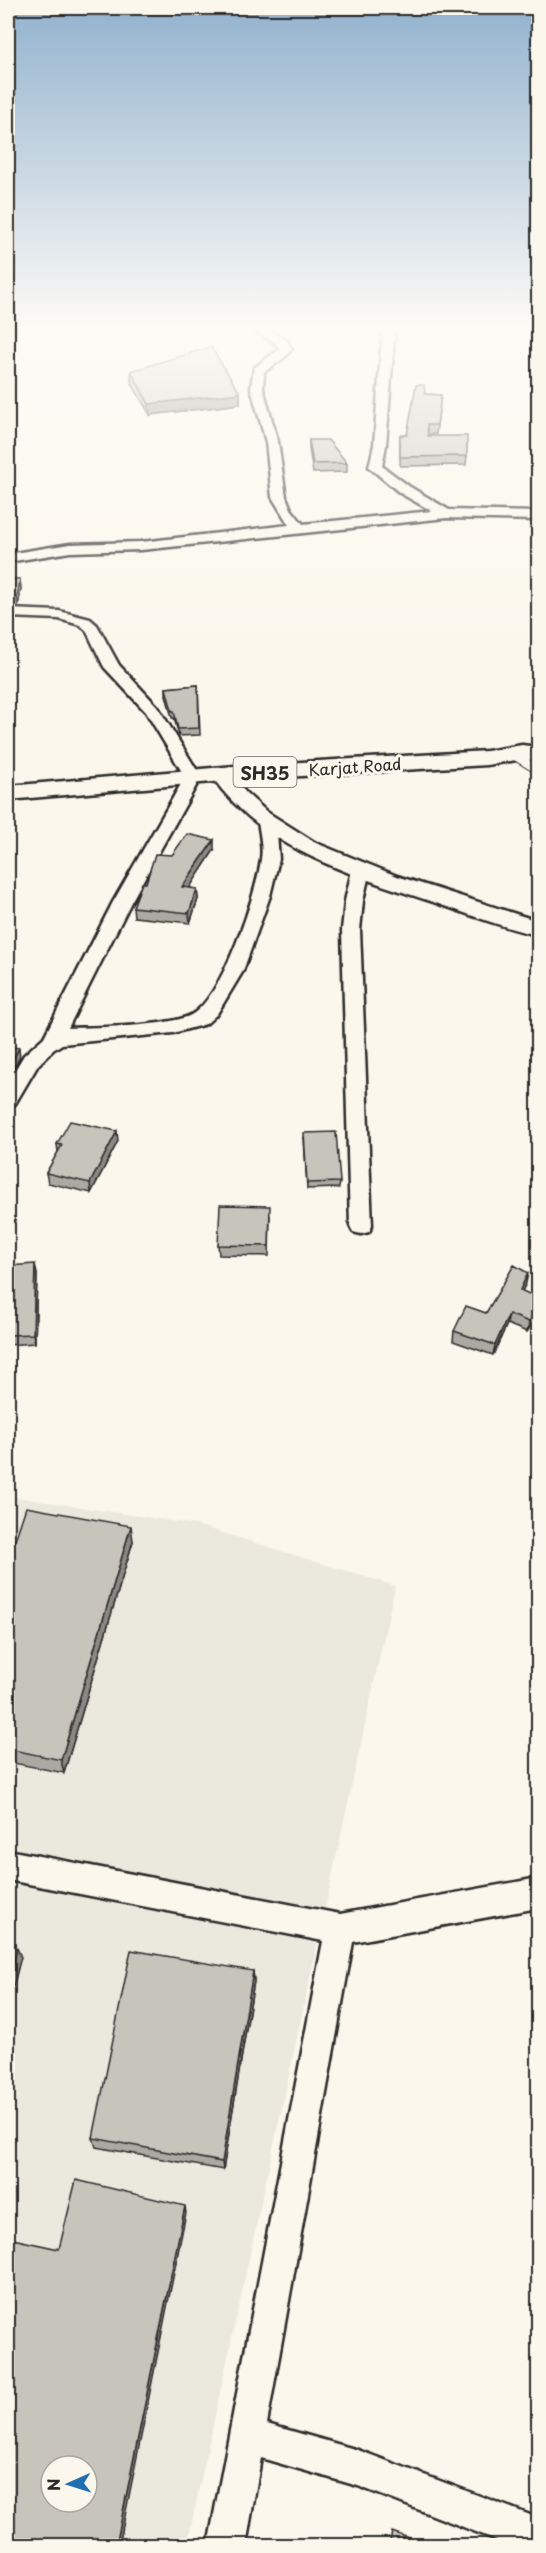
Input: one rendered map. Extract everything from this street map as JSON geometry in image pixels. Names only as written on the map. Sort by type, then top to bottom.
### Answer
[{"type":"main road","name":"Karjat Road","points":[[8,793],[193,777],[530,755]]},
{"type":"street","points":[[272,443],[279,498],[285,512],[299,528]]},
{"type":"street","points":[[380,443],[375,467],[405,490],[446,514]]},
{"type":"street","points":[[8,558],[70,548],[170,543],[446,514],[538,516]]},
{"type":"street","points":[[8,613],[59,615],[85,622],[92,628],[112,667],[152,710],[193,777],[122,902],[53,1039],[35,1054],[8,1099]]},
{"type":"street","points":[[221,775],[231,790],[267,822],[312,849],[361,870],[486,913],[538,928]]},
{"type":"street","points":[[53,1039],[68,1035],[172,1026],[199,1019],[214,1006],[248,937],[267,878],[270,855],[267,822]]},
{"type":"street","points":[[361,870],[354,901],[351,930],[361,1226]]},
{"type":"street","points":[[8,1864],[340,1929],[538,1893]]},
{"type":"street","points":[[227,2546],[340,1929]]},
{"type":"street","points":[[248,2436],[358,2468],[538,2537]]},
{"type":"shaded area","points":[[8,1496],[197,1525],[395,1586],[187,2545],[8,2545]]},
{"type":"building","points":[[310,443],[331,443],[347,463],[313,464]]},
{"type":"building","points":[[400,443],[467,443],[467,456],[400,457]]},
{"type":"building","points":[[8,579],[20,579],[17,597],[8,597]]},
{"type":"building","points":[[198,685],[199,728],[178,729],[166,688]]},
{"type":"building","points":[[187,834],[214,840],[182,887],[197,889],[189,913],[133,907],[142,883],[146,883],[155,854],[172,855]]},
{"type":"building","points":[[8,1046],[19,1048],[8,1067]]},
{"type":"building","points":[[70,1121],[117,1131],[90,1183],[46,1173],[62,1145],[57,1144]]},
{"type":"building","points":[[336,1132],[340,1182],[307,1183],[304,1133]]},
{"type":"building","points":[[220,1205],[270,1206],[269,1246],[218,1245]]},
{"type":"building","points":[[35,1264],[33,1334],[8,1335],[8,1266]]},
{"type":"building","points":[[514,1265],[528,1273],[520,1290],[538,1298],[538,1306],[529,1322],[509,1314],[495,1345],[454,1331],[466,1306],[486,1313]]},
{"type":"building","points":[[26,1507],[131,1526],[61,1760],[8,1749],[8,1561]]},
{"type":"building","points":[[8,1946],[17,1948],[8,1984]]},
{"type":"building","points":[[131,1950],[253,1971],[222,2162],[93,2138]]},
{"type":"building","points":[[76,2180],[185,2206],[116,2546],[8,2546],[8,2238],[59,2249]]},
{"type":"building","points":[[392,2532],[432,2546],[389,2546]]}]
